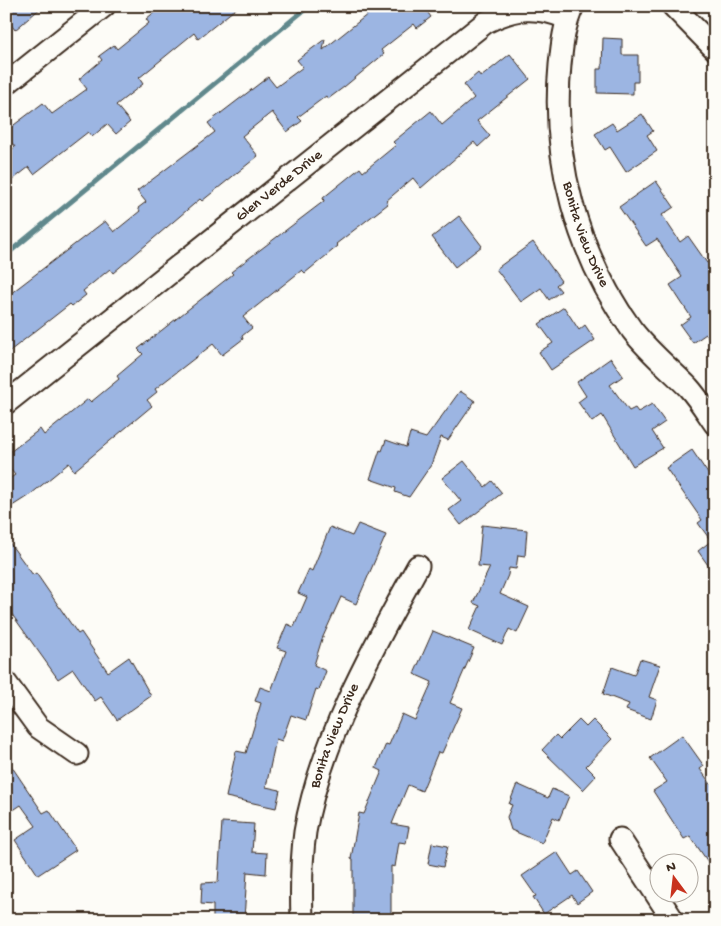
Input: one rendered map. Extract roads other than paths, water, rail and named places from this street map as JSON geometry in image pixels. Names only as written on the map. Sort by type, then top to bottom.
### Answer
[{"type":"street","points":[[6,84],[104,6]]},
{"type":"street","points":[[679,8],[715,49]]},
{"type":"street","name":"Glen Verde Drive","points":[[6,403],[486,22],[505,13],[526,9],[570,12]]},
{"type":"street","name":"Bonita View Drive","points":[[570,12],[559,76],[559,134],[568,191],[586,247],[611,297],[633,330],[652,355],[688,387],[715,424]]},
{"type":"street","name":"Bonita View Drive","points":[[302,920],[303,850],[319,778],[368,659],[418,566]]},
{"type":"street","points":[[6,683],[38,727],[77,754]]},
{"type":"street","points":[[620,839],[674,920]]},
{"type":"waterway","points":[[6,255],[309,6]]}]
